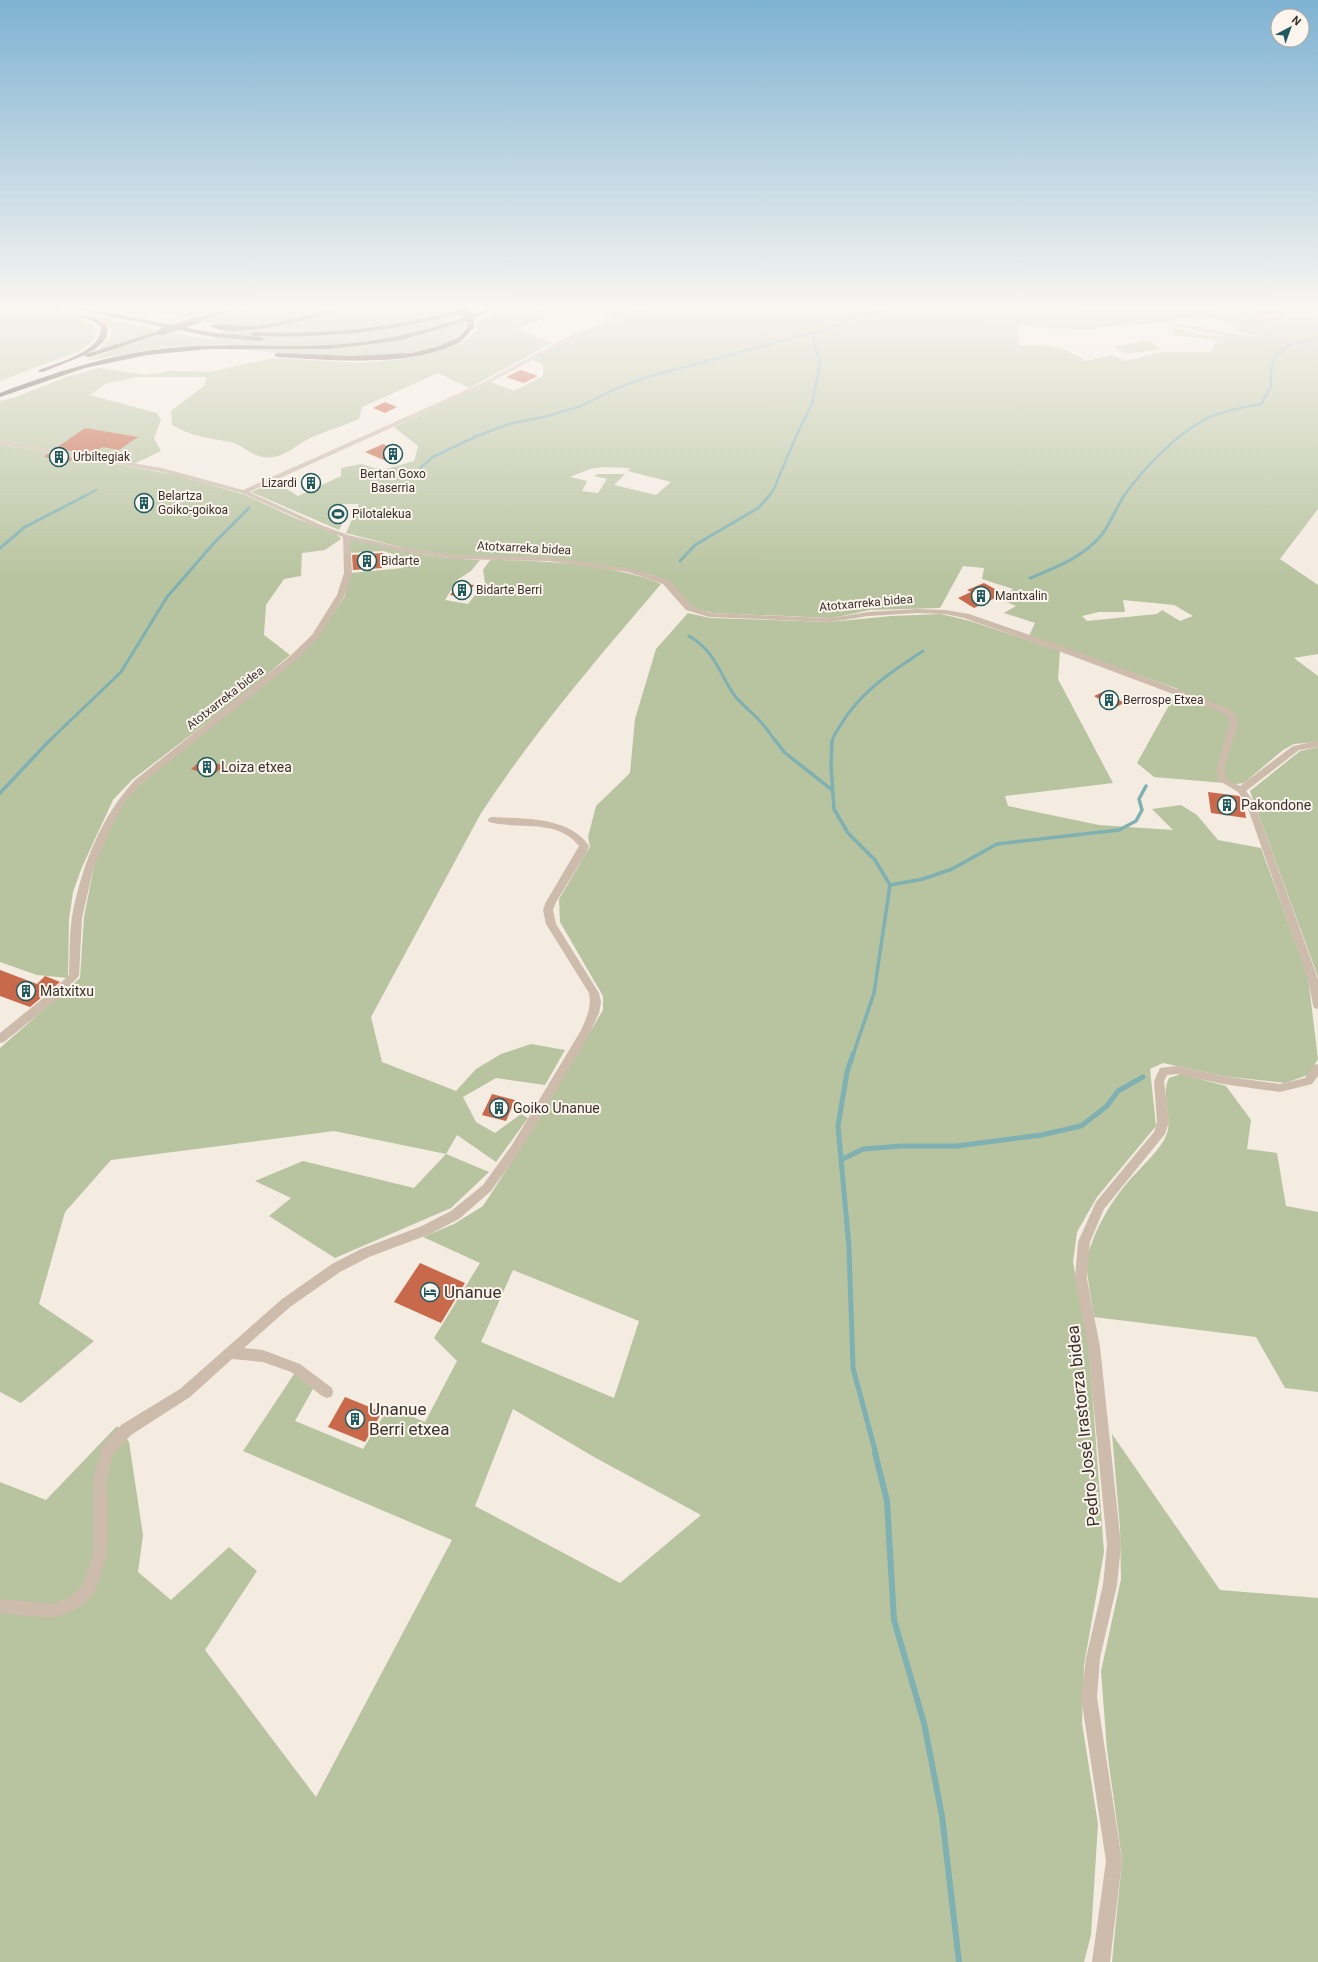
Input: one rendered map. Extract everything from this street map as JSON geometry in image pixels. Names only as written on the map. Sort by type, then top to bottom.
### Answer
[{"type":"street","points":[[244,492],[458,396]]},
{"type":"street","name":"Atotxarreka bidea","points":[[0,442],[162,470],[244,492],[319,526],[346,536],[400,550],[456,557],[548,559],[629,570],[666,582],[689,608],[709,615],[831,620],[868,614],[917,611],[945,612],[966,616],[1153,682],[1224,710],[1232,716],[1234,722],[1220,770],[1222,780],[1241,790]]},
{"type":"street","name":"Atotxarreka bidea","points":[[0,1039],[56,994],[74,976],[77,918],[88,870],[122,798],[138,782],[291,660],[315,636],[342,595],[348,573],[346,536]]},
{"type":"street","points":[[1318,744],[1296,748],[1241,790],[1250,802],[1313,979],[1318,1005]]},
{"type":"street","points":[[0,1606],[53,1611],[74,1603],[89,1589],[100,1555],[100,1480],[107,1451],[126,1430],[185,1393],[286,1303],[336,1268],[365,1253],[426,1230],[455,1215],[488,1188],[516,1148],[590,1021],[596,1002],[594,993],[553,928],[548,910],[555,894],[584,846],[581,839],[560,829],[537,824],[492,820]]},
{"type":"street","name":"Pedro José Irastorza bidea","points":[[1101,1962],[1114,1861],[1089,1697],[1093,1658],[1110,1585],[1114,1545],[1094,1347],[1082,1278],[1084,1242],[1100,1206],[1159,1134],[1163,1122],[1159,1081],[1164,1071],[1176,1070],[1223,1080],[1280,1088],[1308,1081],[1318,1068]]},
{"type":"street","points":[[230,1353],[263,1356],[295,1368],[327,1392]]},
{"type":"green space","points":[[19,396],[92,396],[157,413],[161,420],[154,438],[161,451],[134,464],[0,440],[0,401]]},
{"type":"green space","points":[[191,396],[388,396],[362,407],[359,419],[310,438],[288,452],[270,457],[255,455],[234,443],[207,438],[179,429],[172,425],[171,411]]},
{"type":"green space","points":[[462,396],[1318,396],[1318,509],[1280,559],[1318,585],[1318,654],[1294,658],[1318,676],[1318,742],[1294,744],[1283,750],[1244,783],[1236,784],[1154,777],[1137,763],[1178,689],[1029,636],[1035,623],[1004,613],[1016,606],[1002,600],[1013,589],[982,579],[984,568],[963,566],[940,608],[870,610],[832,618],[712,613],[691,607],[671,584],[652,575],[622,568],[543,558],[457,556],[404,548],[346,533],[359,504],[335,504],[328,517],[342,524],[339,530],[251,492],[275,482],[298,496],[341,476],[341,468],[361,464],[382,470],[414,461],[418,446],[394,427]],"holes":[[[603,467],[630,468],[628,471],[671,482],[656,495],[614,485],[625,474],[598,474],[594,476],[607,479],[598,493],[582,491],[587,481],[570,477],[590,469]],[[1123,600],[1174,605],[1193,616],[1180,621],[1162,610],[1157,614],[1087,621],[1082,616],[1099,612],[1125,612]]]},
{"type":"green space","points":[[0,444],[175,475],[243,494],[295,518],[337,534],[341,539],[325,550],[302,553],[301,576],[284,579],[266,605],[264,635],[290,655],[248,691],[132,780],[113,800],[82,867],[73,892],[69,919],[68,978],[37,975],[0,962]]},
{"type":"green space","points":[[349,538],[414,553],[480,560],[471,571],[457,580],[445,600],[468,604],[485,582],[483,570],[490,560],[577,564],[643,577],[661,584],[567,696],[500,785],[480,815],[371,1017],[382,1062],[456,1091],[476,1069],[501,1054],[531,1044],[565,1050],[545,1085],[496,1078],[463,1097],[476,1122],[495,1133],[521,1114],[528,1118],[496,1162],[457,1135],[446,1154],[334,1131],[111,1160],[65,1212],[39,1304],[94,1341],[21,1403],[0,1392],[0,1048],[80,978],[84,917],[94,866],[111,825],[126,798],[146,779],[317,637],[345,596],[350,573],[403,568],[405,558],[383,551],[349,553]]},
{"type":"green space","points":[[688,613],[710,618],[830,622],[891,616],[941,614],[970,621],[1060,651],[1058,679],[1113,783],[1005,796],[1008,806],[1099,825],[1173,830],[1152,809],[1181,805],[1197,815],[1218,840],[1261,848],[1308,977],[1318,1059],[1308,1075],[1285,1083],[1223,1076],[1163,1063],[1150,1069],[1156,1126],[1097,1197],[1077,1232],[1073,1262],[1089,1348],[1104,1552],[1084,1665],[1082,1723],[1098,1824],[1091,1935],[1084,1962],[0,1962],[0,1482],[46,1500],[117,1426],[129,1442],[143,1535],[138,1572],[171,1600],[229,1547],[257,1571],[205,1650],[316,1797],[452,1540],[243,1451],[298,1368],[319,1378],[295,1421],[363,1449],[389,1407],[425,1422],[457,1361],[434,1338],[480,1263],[423,1237],[454,1224],[483,1206],[533,1129],[603,1010],[603,996],[560,922],[559,899],[590,847],[588,837],[596,806],[630,773],[635,719],[656,649]],"holes":[[[513,1270],[639,1321],[614,1398],[481,1342]],[[513,1409],[594,1457],[701,1515],[620,1583],[475,1506]]]},
{"type":"green space","points":[[1318,747],[1318,977],[1250,791],[1300,751]]},
{"type":"green space","points":[[1181,1074],[1226,1086],[1251,1120],[1247,1149],[1277,1153],[1286,1206],[1318,1212],[1318,1392],[1285,1388],[1256,1337],[1094,1317],[1087,1269],[1088,1258],[1095,1235],[1107,1211],[1121,1190],[1157,1151],[1164,1140],[1168,1125],[1166,1085],[1169,1078]]},
{"type":"green space","points":[[446,1154],[489,1172],[451,1208],[335,1258],[269,1216],[291,1198],[255,1181],[303,1161],[414,1188]]},
{"type":"green space","points":[[1112,1434],[1220,1590],[1318,1598],[1318,1962],[1112,1962],[1122,1860],[1107,1750],[1101,1671],[1121,1579],[1120,1527]]},
{"type":"building","points":[[385,402],[397,407],[385,413],[373,408]]},
{"type":"building","points":[[85,428],[138,437],[119,450],[102,447],[96,452],[85,450],[81,453],[56,448]]},
{"type":"building","name":"Bertan Goxo Baserria","points":[[383,444],[404,453],[386,461],[365,452]]},
{"type":"building","name":"Urbiltegiak","points":[[48,454],[74,458],[70,461],[44,457]]},
{"type":"building","name":"Pilotalekua","points":[[335,509],[347,509],[342,519],[330,518]]},
{"type":"building","name":"Bidarte","points":[[383,553],[382,568],[353,570],[352,555]]},
{"type":"building","name":"Bidarte Berri","points":[[460,583],[474,585],[465,597],[450,595]]},
{"type":"building","name":"Mantxalin","points":[[984,583],[1004,594],[974,608],[958,598],[971,592],[967,590]]},
{"type":"building","name":"Berrospe Etxea","points":[[1105,691],[1124,703],[1114,708],[1094,696]]},
{"type":"building","name":"Loiza etxea","points":[[203,759],[224,766],[212,776],[191,769]]},
{"type":"building","name":"Pakondone","points":[[1208,792],[1239,796],[1243,801],[1246,818],[1211,813]]},
{"type":"building","name":"Matxitxu","points":[[0,970],[37,984],[45,976],[60,982],[30,1007],[0,996]]},
{"type":"building","name":"Goiko Unanue","points":[[492,1094],[515,1100],[506,1121],[482,1115]]},
{"type":"building","name":"Unanue","points":[[420,1263],[465,1283],[441,1323],[394,1302]]},
{"type":"building","name":"Unanue Berri etxea","points":[[345,1397],[382,1412],[365,1442],[328,1427]]},
{"type":"waterway","points":[[420,468],[433,457],[477,436],[509,424],[548,416],[581,406],[602,396]]},
{"type":"waterway","points":[[768,497],[773,491],[797,434],[812,404],[814,396]]},
{"type":"waterway","points":[[1123,497],[1149,465],[1191,428],[1216,415],[1231,410],[1261,404],[1266,396]]},
{"type":"waterway","points":[[83,497],[96,490]]},
{"type":"waterway","points":[[0,548],[25,527],[85,496]]},
{"type":"waterway","points":[[680,561],[695,545],[758,508],[769,496]]},
{"type":"waterway","points":[[1030,578],[1070,560],[1088,548],[1103,533],[1124,496]]},
{"type":"waterway","points":[[49,741],[121,672],[167,597],[214,543],[249,508]]},
{"type":"waterway","points":[[689,636],[698,642],[711,656],[735,696],[762,723],[776,742]]},
{"type":"waterway","points":[[832,742],[835,734],[857,703],[888,675],[923,651]]},
{"type":"waterway","points":[[0,793],[49,741]]},
{"type":"waterway","points":[[776,741],[784,752],[832,790]]},
{"type":"waterway","points":[[832,741],[831,766],[834,809],[848,833],[875,860],[890,885]]},
{"type":"waterway","points":[[890,885],[923,879],[952,869],[997,844],[1119,830],[1136,821],[1142,810],[1139,799],[1146,786]]},
{"type":"waterway","points":[[853,1055],[874,993],[890,885]]},
{"type":"waterway","points":[[841,1160],[838,1126],[847,1072],[853,1054]]},
{"type":"waterway","points":[[841,1160],[863,1149],[901,1146],[957,1146],[1041,1135],[1081,1126],[1107,1106],[1118,1091],[1143,1077]]},
{"type":"waterway","points":[[841,1160],[849,1247],[853,1368],[876,1454]]},
{"type":"waterway","points":[[875,1453],[887,1501],[894,1620],[924,1723],[942,1816],[959,1962]]},
{"type":"place","name":"Bertan Goxo Baserria","points":[[393,454]]},
{"type":"place","name":"Urbiltegiak","points":[[59,457]]},
{"type":"place","name":"Lizardi","points":[[311,483]]},
{"type":"place","name":"Belartza Goiko-goikoa","points":[[144,503]]},
{"type":"place","name":"Pilotalekua","points":[[338,514]]},
{"type":"place","name":"Bidarte","points":[[367,561]]},
{"type":"place","name":"Bidarte Berri","points":[[462,590]]},
{"type":"place","name":"Mantxalin","points":[[981,596]]},
{"type":"place","name":"Berrospe Etxea","points":[[1109,700]]},
{"type":"place","name":"Loiza etxea","points":[[207,767]]},
{"type":"place","name":"Pakondone","points":[[1227,805]]},
{"type":"place","name":"Matxitxu","points":[[26,991]]},
{"type":"place","name":"Goiko Unanue","points":[[499,1108]]},
{"type":"place","name":"Unanue","points":[[430,1292]]},
{"type":"place","name":"Unanue Berri etxea","points":[[355,1419]]}]
